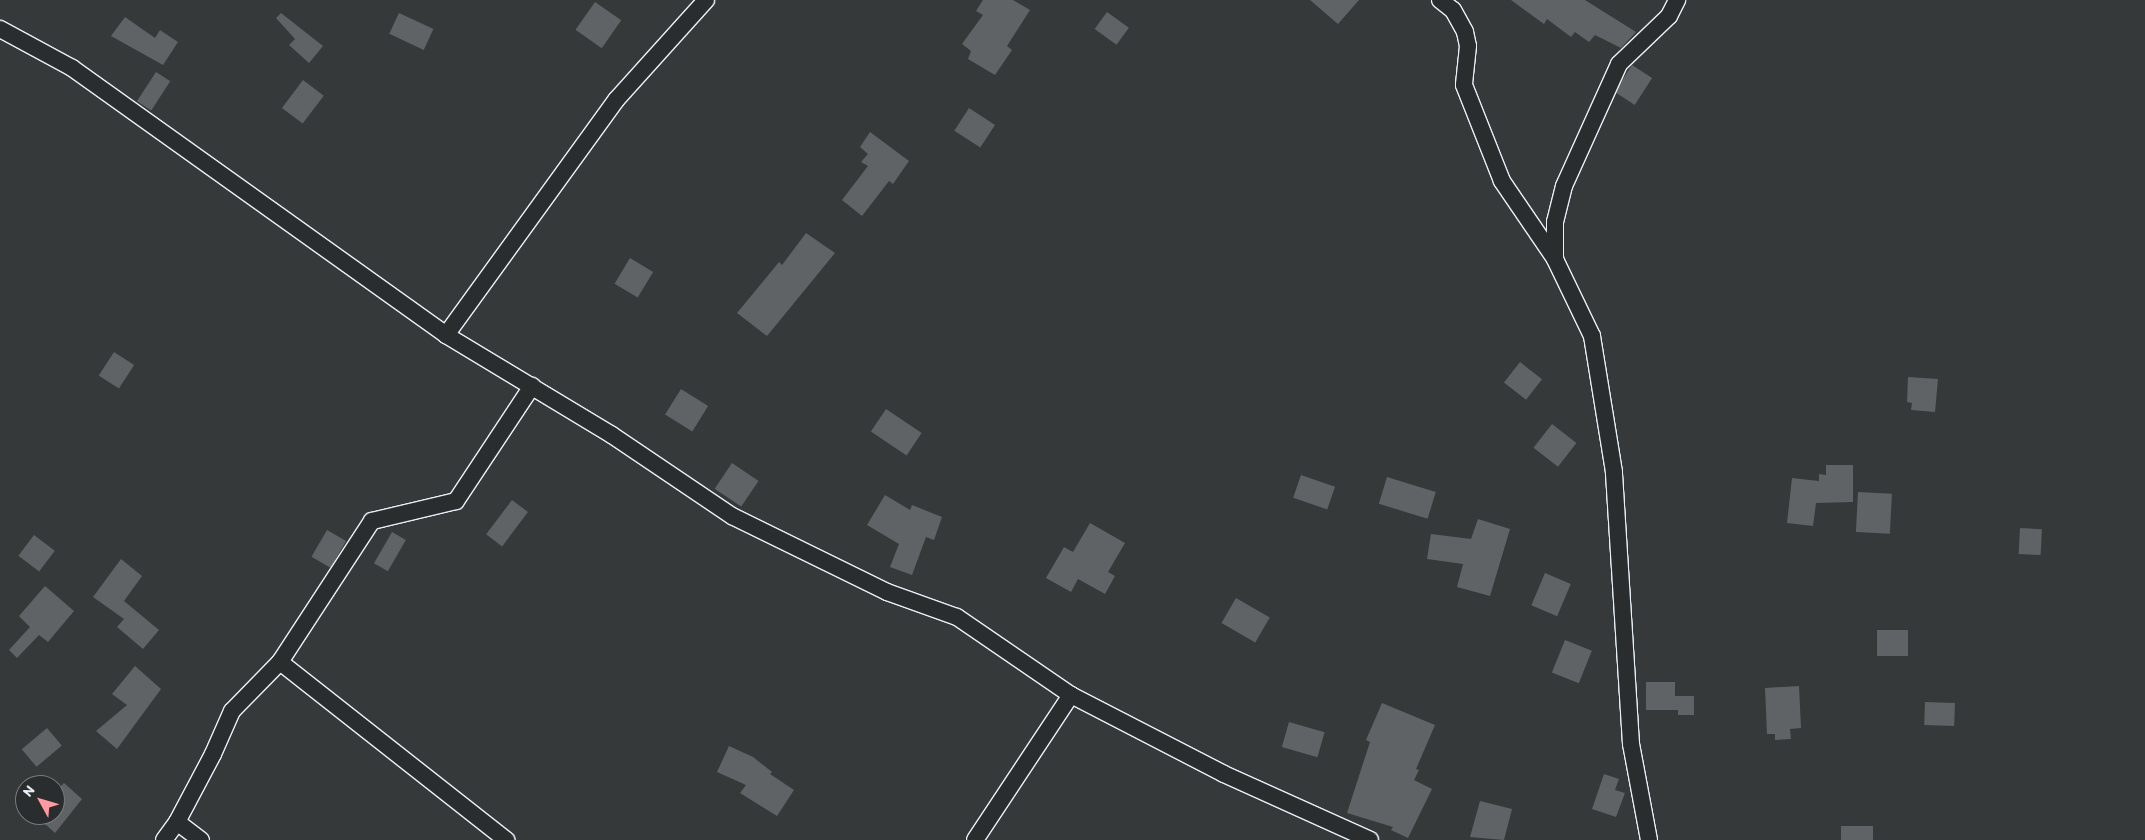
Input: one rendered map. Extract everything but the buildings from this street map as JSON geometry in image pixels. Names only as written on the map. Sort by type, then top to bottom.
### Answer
[{"type":"street","points":[[446,335],[617,99],[706,0]]},
{"type":"street","points":[[1440,0],[1453,10],[1465,32],[1468,46],[1464,85],[1502,181],[1554,258],[1592,336],[1614,472],[1631,744],[1649,840]]},
{"type":"street","points":[[1554,258],[1555,222],[1564,186],[1619,64],[1669,16],[1676,0]]},
{"type":"street","points":[[0,29],[72,68],[446,335],[612,435],[732,516],[887,592],[958,617],[1071,695],[1224,774],[1370,840]]},
{"type":"street","points":[[164,840],[177,822],[232,711],[280,662],[372,521],[456,501],[532,386]]},
{"type":"street","points":[[280,662],[506,840]]},
{"type":"street","points":[[975,840],[1071,695]]},
{"type":"street","points":[[177,822],[201,840]]}]
